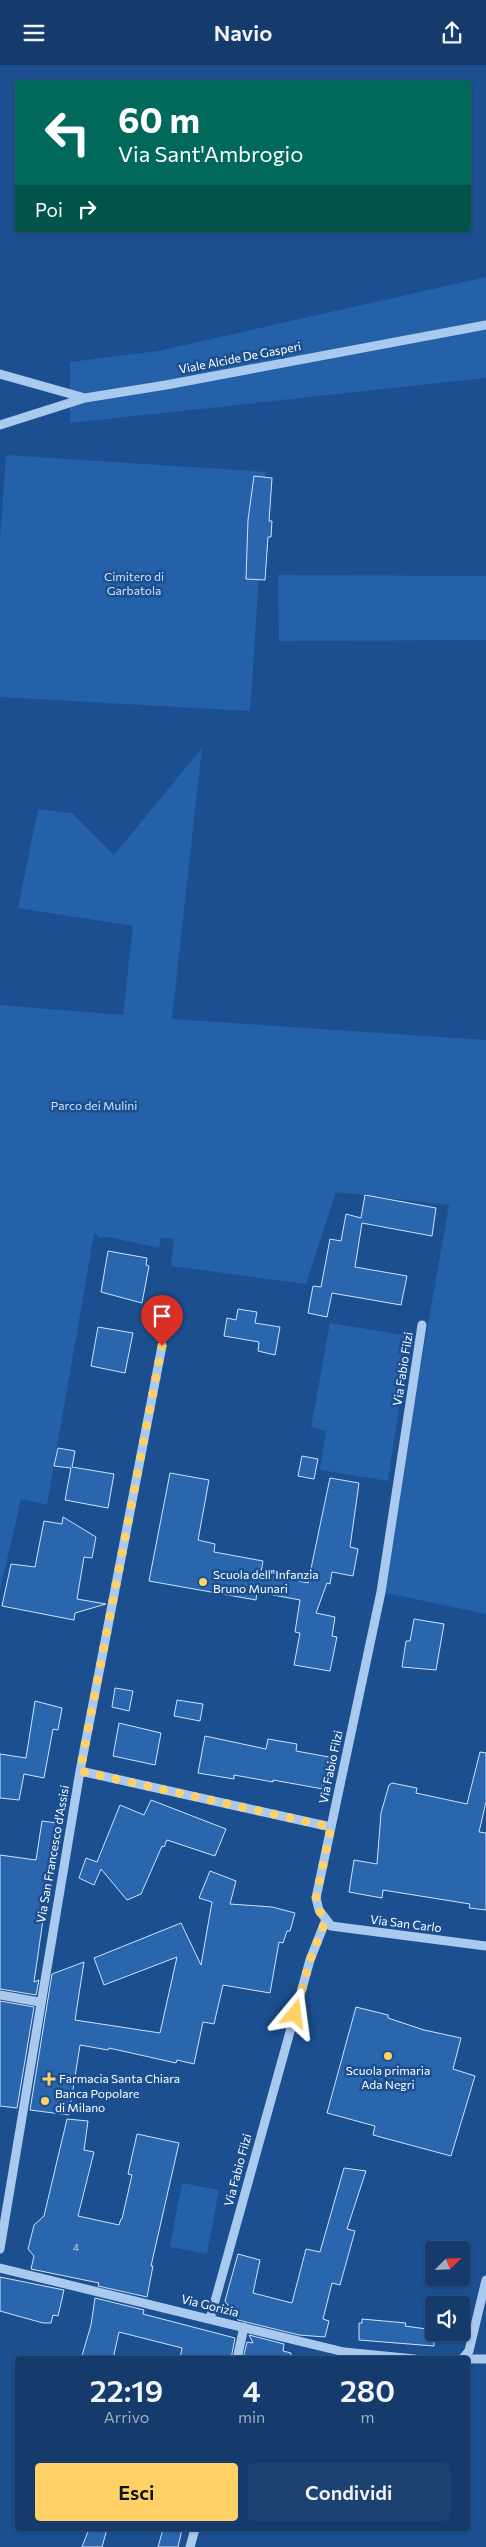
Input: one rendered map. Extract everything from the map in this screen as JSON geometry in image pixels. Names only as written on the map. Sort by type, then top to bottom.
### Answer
[{"type":"street","name":"Viale Alcide De Gasperi","points":[[0,374],[85,398],[166,385],[486,325]]},
{"type":"street","points":[[0,425],[85,398]]},
{"type":"street","name":"Via Fabio Filzi","points":[[210,2319],[310,1960],[325,1922],[316,1898],[380,1592],[422,1325]]},
{"type":"street","name":"Via San Francesco d'Assisi","points":[[0,2249],[80,1771],[162,1346]]},
{"type":"street","points":[[80,1771],[331,1827]]},
{"type":"street","name":"Via San Carlo","points":[[325,1922],[340,1928],[486,1946]]},
{"type":"street","points":[[0,1995],[40,2002]]},
{"type":"street","name":"Via Gorizia","points":[[0,2268],[344,2352],[385,2356]]},
{"type":"street","points":[[464,2356],[469,2351],[486,2280]]},
{"type":"street","points":[[238,2356],[244,2327]]},
{"type":"street","points":[[470,2358],[486,2359]]},
{"type":"street","points":[[190,2547],[194,2531]]},
{"type":"green space","points":[[486,277],[486,378],[70,423],[70,362],[158,351]]},
{"type":"green space","name":"Cimitero di Garbatola","points":[[6,455],[266,472],[250,711],[0,697],[0,541]]},
{"type":"green space","points":[[278,575],[486,576],[486,640],[279,641]]},
{"type":"green space","name":"Parco dei Mulini","points":[[202,748],[172,1019],[486,1040],[486,1614],[381,1592],[449,1205],[336,1192],[306,1284],[171,1266],[174,1239],[161,1238],[159,1248],[108,1237],[97,1238],[98,1235],[94,1234],[47,1505],[21,1499],[0,1590],[0,1005],[123,1015],[133,926],[18,908],[38,809],[72,813],[114,855]]},
{"type":"green space","points":[[330,1323],[410,1336],[388,1481],[320,1470],[326,1431],[311,1427]]},
{"type":"green space","points":[[182,2183],[219,2190],[207,2254],[170,2247]]},
{"type":"building","points":[[254,476],[272,478],[269,521],[272,521],[271,537],[268,537],[265,580],[246,579],[248,520]]},
{"type":"building","points":[[365,1195],[436,1208],[432,1236],[362,1223],[355,1267],[407,1276],[401,1305],[332,1293],[327,1317],[308,1313],[313,1286],[321,1287],[330,1239],[341,1241],[346,1214],[361,1218]]},
{"type":"building","points":[[108,1251],[147,1258],[146,1265],[149,1266],[142,1303],[101,1292]]},
{"type":"building","points":[[238,1309],[257,1312],[255,1323],[280,1327],[275,1355],[258,1351],[259,1342],[224,1336],[227,1318],[236,1320]]},
{"type":"building","points":[[98,1327],[133,1333],[125,1373],[91,1366]]},
{"type":"building","points":[[58,1448],[75,1451],[72,1467],[114,1474],[108,1508],[65,1500],[71,1468],[54,1466]]},
{"type":"building","points":[[302,1456],[318,1459],[314,1479],[298,1476]]},
{"type":"building","points":[[170,1473],[209,1480],[198,1540],[215,1544],[214,1552],[263,1561],[261,1573],[308,1583],[330,1478],[359,1483],[350,1547],[358,1549],[353,1576],[332,1572],[330,1584],[327,1583],[316,1613],[335,1617],[332,1636],[337,1637],[330,1671],[294,1665],[300,1633],[295,1632],[300,1600],[257,1592],[256,1600],[149,1581]]},
{"type":"building","points":[[63,1517],[96,1537],[92,1558],[84,1557],[77,1599],[106,1604],[75,1613],[74,1620],[2,1606],[11,1564],[35,1567],[44,1521],[62,1524]]},
{"type":"building","points":[[414,1619],[444,1624],[436,1670],[402,1667],[406,1641],[410,1641]]},
{"type":"building","points":[[115,1688],[133,1691],[129,1711],[112,1707]]},
{"type":"building","points":[[177,1700],[203,1704],[200,1721],[174,1716]]},
{"type":"building","points":[[35,1701],[62,1708],[58,1730],[53,1729],[44,1778],[24,1774],[19,1800],[0,1798],[0,1754],[26,1758]]},
{"type":"building","points":[[119,1723],[161,1733],[155,1765],[113,1756]]},
{"type":"building","points":[[205,1736],[266,1749],[268,1739],[297,1744],[296,1751],[329,1757],[323,1789],[234,1775],[234,1779],[198,1773]]},
{"type":"building","points":[[480,1752],[486,1753],[486,1802],[479,1832],[486,1833],[486,1910],[469,1908],[470,1904],[383,1890],[382,1898],[349,1892],[354,1860],[377,1864],[381,1813],[389,1785],[392,1783],[417,1788],[416,1793],[467,1804]]},
{"type":"building","points":[[151,1800],[226,1829],[215,1856],[167,1840],[164,1847],[162,1846],[141,1894],[127,1900],[101,1869],[94,1885],[79,1878],[86,1858],[97,1862],[120,1805],[144,1815]]},
{"type":"building","points":[[42,1821],[57,1823],[34,1982],[39,1980],[36,1995],[0,1989],[0,1855],[36,1860]]},
{"type":"building","points":[[210,1871],[236,1881],[230,1904],[272,1907],[295,1913],[290,1931],[287,1931],[283,1943],[279,1942],[270,1993],[223,1985],[214,2024],[203,2022],[194,2064],[177,2060],[176,2063],[109,2048],[108,2050],[80,2045],[69,2115],[30,2110],[52,1974],[84,1962],[75,2020],[160,2033],[177,1957],[104,1985],[94,1958],[181,1923],[201,1965],[212,1902],[199,1898]]},
{"type":"building","points":[[0,2001],[34,2007],[17,2108],[0,2106]]},
{"type":"building","points":[[356,2007],[388,2015],[388,2018],[424,2030],[461,2038],[453,2069],[475,2076],[451,2156],[373,2135],[375,2126],[327,2113]]},
{"type":"building","points":[[67,2119],[88,2121],[84,2150],[94,2152],[78,2216],[119,2225],[132,2175],[128,2174],[137,2134],[179,2143],[151,2266],[153,2266],[147,2297],[98,2286],[99,2283],[31,2269],[34,2256],[28,2249],[34,2225],[44,2216]]},
{"type":"building","points":[[344,2168],[366,2171],[347,2229],[355,2231],[340,2285],[332,2283],[323,2319],[329,2321],[325,2337],[299,2335],[238,2320],[225,2301],[238,2254],[260,2260],[253,2293],[292,2303],[306,2249],[320,2252]]},
{"type":"building","points":[[0,2277],[64,2290],[58,2316],[53,2315],[51,2323],[43,2323],[0,2311]]},
{"type":"building","points":[[95,2298],[144,2310],[143,2314],[235,2338],[232,2356],[181,2356],[182,2348],[119,2332],[114,2356],[82,2356],[91,2325]]},
{"type":"building","points":[[362,2319],[406,2323],[405,2326],[425,2329],[425,2341],[434,2341],[434,2346],[359,2340],[359,2323],[362,2323]]},
{"type":"building","points":[[249,2335],[284,2344],[283,2351],[291,2353],[290,2356],[244,2356],[247,2342],[253,2343]]},
{"type":"building","points":[[88,2531],[106,2531],[102,2547],[82,2547]]},
{"type":"building","points":[[162,2531],[182,2531],[178,2547],[158,2547]]},
{"type":"place","name":"Scuola dell\"Infanzia Bruno Munari","points":[[203,1582]]},
{"type":"place","name":"Scuola primaria Ada Negri","points":[[388,2056]]},
{"type":"place","name":"Farmacia Santa Chiara","points":[[49,2079]]},
{"type":"place","name":"Banca Popolare di Milano","points":[[45,2101]]},
{"type":"route","points":[[162,1346],[80,1771],[331,1827],[316,1898],[325,1922],[310,1960],[295,2014]]}]
